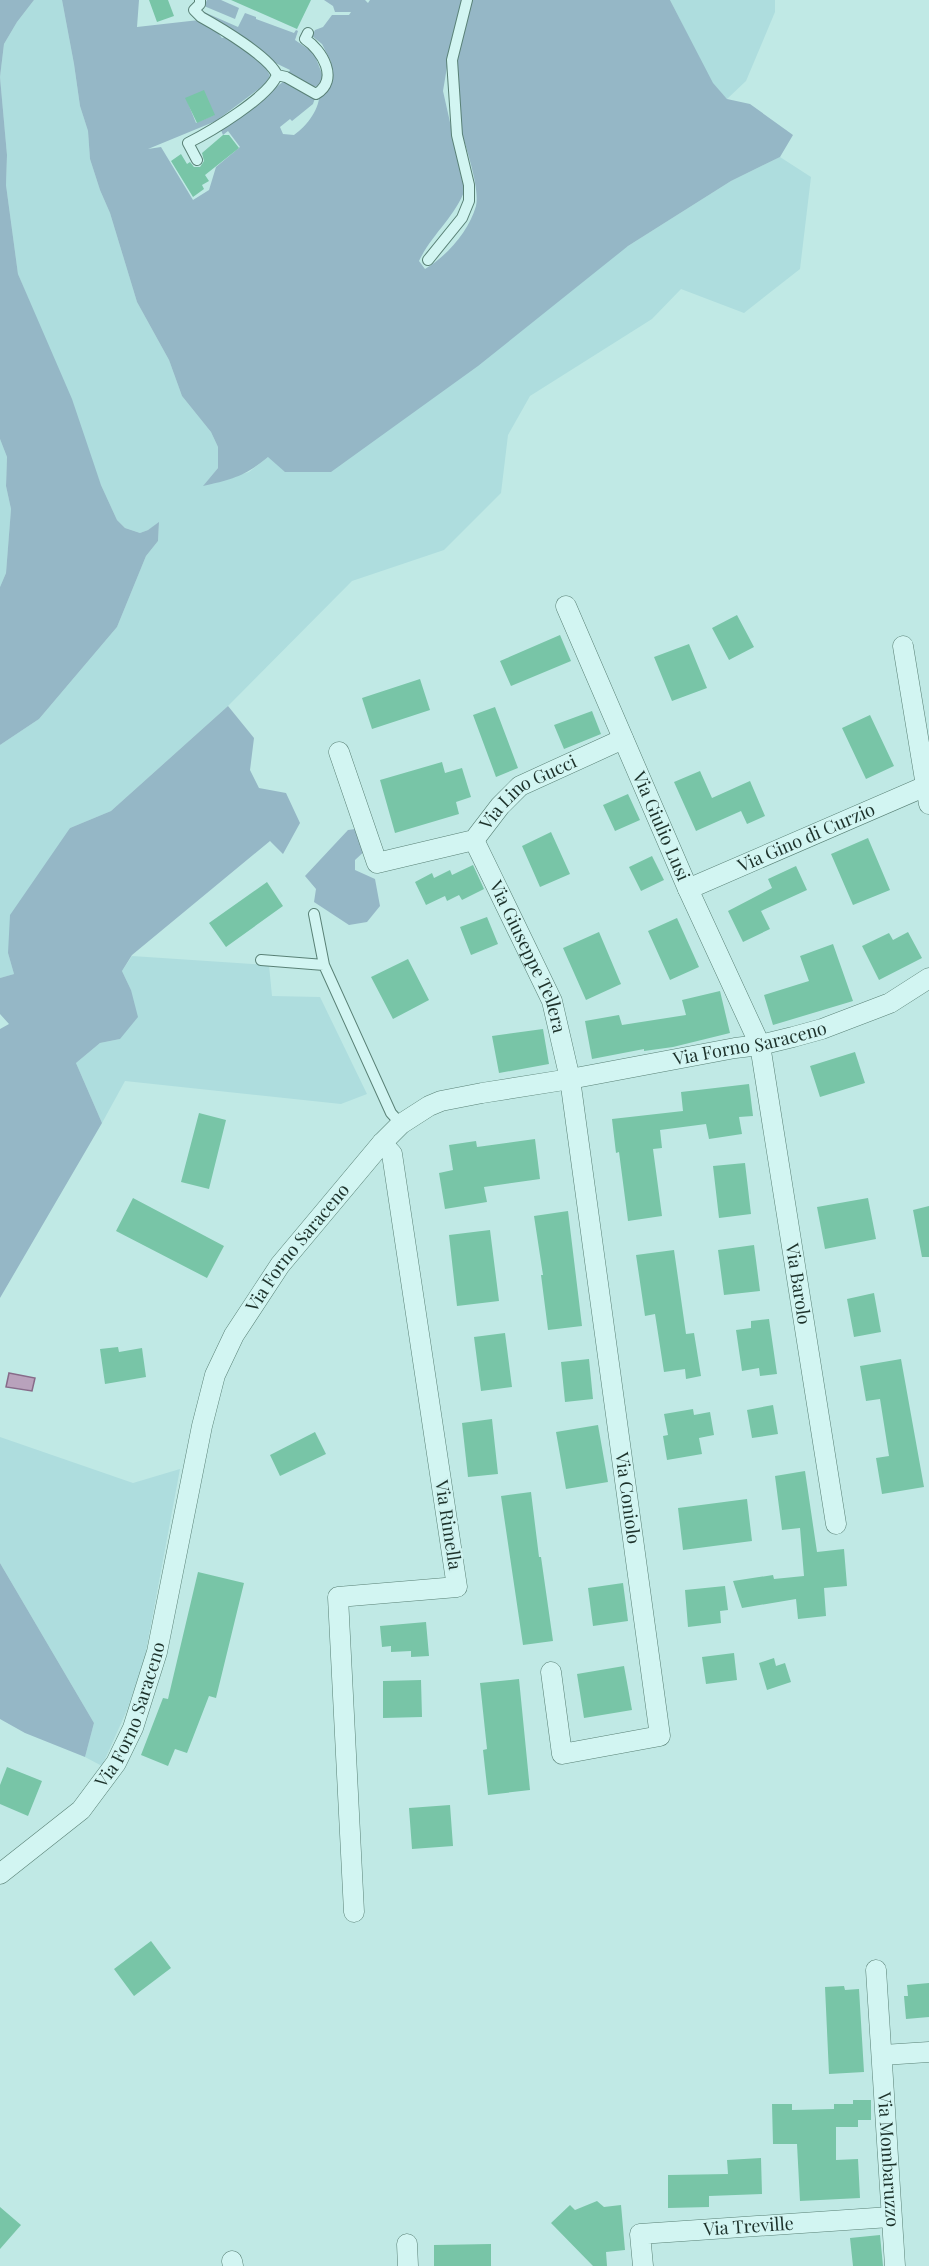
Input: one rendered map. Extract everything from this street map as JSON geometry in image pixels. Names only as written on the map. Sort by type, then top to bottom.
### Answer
[{"type":"street","name":"Via Giulio Lusi","points":[[566,606],[688,889],[760,1045]]},
{"type":"street","points":[[903,646],[928,795]]},
{"type":"street","name":"Via Lino Gucci","points":[[339,752],[377,863],[474,840],[500,806],[520,786],[623,739]]},
{"type":"street","name":"Via Gino di Curzio","points":[[688,889],[928,795]]},
{"type":"street","name":"Via Giuseppe Tellera","points":[[474,840],[552,1001],[570,1079]]},
{"type":"street","name":"Via Forno Saraceno","points":[[0,1874],[81,1810],[116,1763],[133,1728],[157,1652],[202,1426],[215,1375],[234,1335],[280,1265],[400,1124],[441,1101],[760,1045],[822,1029],[890,1003],[929,978]]},
{"type":"street","name":"Via Barolo","points":[[760,1045],[836,1524]]},
{"type":"street","name":"Via Coniolo","points":[[551,1672],[562,1754],[660,1736],[570,1079]]},
{"type":"street","name":"Via Rimella","points":[[354,1912],[338,1597],[457,1587],[392,1154],[382,1143]]},
{"type":"street","name":"Via Mombaruzzo","points":[[876,1970],[883,2055],[890,2217],[895,2266]]},
{"type":"street","points":[[883,2055],[929,2052]]},
{"type":"street","name":"Via Treville","points":[[643,2266],[640,2234],[890,2217]]},
{"type":"street","points":[[407,2244],[408,2266]]},
{"type":"lane","points":[[197,160],[188,142],[231,117],[258,97],[274,82],[277,75],[262,56],[194,10],[200,4],[200,0]]},
{"type":"lane","points":[[428,260],[462,218],[469,201],[469,185],[458,135],[452,60],[467,0]]},
{"type":"lane","points":[[277,75],[286,77],[316,94],[325,87],[327,68],[319,51],[305,39],[308,33]]},
{"type":"lane","points":[[314,914],[324,965],[391,1113],[400,1124]]},
{"type":"lane","points":[[261,960],[324,965]]},
{"type":"shaded area","points":[[0,0],[34,0],[4,44],[0,77]]},
{"type":"shaded area","points":[[34,0],[62,0],[80,106],[88,131],[90,159],[110,213],[137,302],[169,360],[182,396],[211,432],[218,447],[218,468],[204,485],[249,472],[268,457],[628,246],[731,181],[780,157],[811,177],[800,269],[744,313],[681,289],[652,319],[530,396],[508,435],[501,493],[444,550],[352,581],[228,706],[111,811],[70,828],[8,953],[14,974],[0,978],[0,745],[39,719],[117,627],[146,556],[158,541],[159,523],[140,533],[125,528],[117,520],[18,274],[6,185],[7,155],[0,77],[4,44]]},
{"type":"shaded area","points":[[62,0],[139,0],[137,27],[199,20],[218,27],[203,14],[204,12],[238,27],[245,13],[294,33],[298,31],[295,40],[314,53],[324,79],[331,62],[322,44],[312,36],[315,30],[323,27],[332,15],[349,15],[351,12],[335,12],[333,6],[324,0],[365,0],[368,3],[370,0],[670,0],[713,83],[727,99],[750,104],[793,135],[780,157],[731,181],[628,246],[478,366],[331,472],[285,472],[268,457],[238,476],[203,486],[218,468],[218,447],[211,432],[182,396],[169,360],[137,302],[110,213],[90,159],[88,131],[80,106]],"holes":[[[218,27],[228,36],[222,38],[218,33]],[[263,57],[290,70],[284,81],[221,130],[223,135],[228,131],[240,147],[216,167],[209,190],[193,200],[161,147],[148,149],[216,121],[264,85],[270,76]],[[447,67],[477,198],[473,215],[463,233],[441,257],[425,269],[419,261],[456,208],[465,189],[443,91]],[[319,85],[319,99],[314,113],[294,135],[283,134],[280,127],[290,119],[292,121],[313,104],[315,98],[309,89]],[[186,98],[214,115],[196,123]]]},
{"type":"shaded area","points":[[207,0],[221,0],[239,8],[235,19],[204,6]]},
{"type":"shaded area","points":[[670,0],[775,0],[775,12],[746,81],[727,99],[712,83]]},
{"type":"shaded area","points":[[0,77],[7,155],[6,185],[18,274],[72,399],[101,485],[117,520],[125,528],[140,533],[159,522],[158,541],[146,556],[117,627],[39,719],[0,745],[0,587],[6,573],[11,509],[6,486],[7,457],[0,439]]},
{"type":"shaded area","points":[[0,439],[7,457],[6,486],[11,509],[6,573],[0,587]]},
{"type":"shaded area","points":[[228,706],[254,738],[250,770],[259,788],[286,793],[300,823],[283,854],[270,841],[132,955],[122,971],[131,990],[138,1017],[120,1039],[100,1043],[76,1063],[102,1123],[0,1298],[0,1029],[9,1024],[0,1014],[0,978],[14,974],[8,953],[10,915],[70,828],[111,811]]},
{"type":"shaded area","points":[[362,828],[368,848],[355,860],[355,870],[375,879],[380,906],[367,922],[349,925],[314,902],[316,889],[305,876],[348,830]]},
{"type":"shaded area","points":[[132,956],[269,965],[272,996],[320,997],[367,1094],[341,1104],[125,1081],[102,1123],[76,1063],[100,1043],[120,1039],[131,990],[122,971]]},
{"type":"shaded area","points":[[9,1373],[35,1378],[32,1391],[6,1387]]},
{"type":"shaded area","points":[[0,1437],[133,1483],[180,1469],[144,1662],[127,1710],[102,1766],[85,1757],[94,1723],[0,1563]]},
{"type":"shaded area","points":[[0,1563],[94,1723],[85,1757],[25,1733],[0,1719]]},
{"type":"building","points":[[149,0],[168,0],[174,16],[157,22]]},
{"type":"building","points":[[231,0],[311,0],[297,29]]},
{"type":"building","points":[[204,90],[215,115],[197,123],[185,98]]},
{"type":"building","points":[[223,135],[229,135],[239,148],[205,175],[209,181],[202,185],[204,189],[193,197],[171,161],[181,154],[187,164],[190,162],[194,167],[200,167],[204,161],[202,153]]},
{"type":"building","points":[[737,615],[754,647],[729,660],[712,628]]},
{"type":"building","points":[[560,635],[571,661],[511,686],[500,661]]},
{"type":"building","points":[[689,644],[707,688],[672,701],[654,657]]},
{"type":"building","points":[[420,679],[430,710],[372,729],[362,698]]},
{"type":"building","points":[[495,707],[518,768],[496,777],[473,715]]},
{"type":"building","points":[[592,711],[601,734],[564,749],[554,725]]},
{"type":"building","points":[[870,715],[894,766],[866,779],[842,728]]},
{"type":"building","points":[[442,762],[445,773],[462,768],[471,797],[456,802],[459,814],[395,833],[380,780]]},
{"type":"building","points":[[700,771],[712,798],[750,781],[765,816],[747,824],[741,811],[696,831],[674,782]]},
{"type":"building","points":[[628,794],[640,820],[615,831],[603,805]]},
{"type":"building","points":[[551,832],[570,874],[540,887],[522,846]]},
{"type":"building","points":[[868,838],[890,890],[853,905],[831,854]]},
{"type":"building","points":[[652,856],[664,880],[641,891],[629,867]]},
{"type":"building","points":[[473,865],[484,889],[462,900],[459,895],[447,901],[445,896],[426,905],[415,882],[432,873],[434,878],[450,870],[452,875]]},
{"type":"building","points":[[796,866],[807,890],[761,911],[770,929],[743,942],[728,911],[772,888],[768,879]]},
{"type":"building","points":[[267,882],[283,906],[226,947],[209,923]]},
{"type":"building","points":[[487,917],[498,944],[471,955],[460,927]]},
{"type":"building","points":[[677,918],[699,967],[670,980],[648,931]]},
{"type":"building","points":[[599,932],[621,984],[586,1000],[563,948]]},
{"type":"building","points":[[908,932],[922,958],[879,980],[862,946],[889,933],[893,940]]},
{"type":"building","points":[[833,944],[853,1001],[773,1025],[764,995],[809,981],[800,956]]},
{"type":"building","points":[[408,959],[429,1000],[393,1019],[371,977]]},
{"type":"building","points":[[720,991],[730,1033],[673,1047],[644,1051],[644,1049],[592,1059],[585,1021],[619,1015],[622,1025],[686,1015],[682,1000]]},
{"type":"building","points":[[543,1029],[549,1064],[499,1073],[492,1036]]},
{"type":"building","points":[[855,1052],[865,1083],[820,1097],[810,1066]]},
{"type":"building","points":[[749,1084],[753,1116],[739,1117],[742,1134],[709,1139],[706,1124],[660,1130],[662,1148],[653,1149],[662,1216],[628,1221],[619,1152],[616,1153],[612,1119],[683,1111],[681,1092]]},
{"type":"building","points":[[199,1113],[226,1120],[209,1189],[181,1182]]},
{"type":"building","points":[[535,1139],[540,1179],[484,1187],[487,1202],[445,1209],[439,1173],[453,1170],[449,1145],[476,1141],[477,1147]]},
{"type":"building","points":[[745,1163],[751,1214],[719,1218],[713,1166]]},
{"type":"building","points":[[133,1198],[224,1246],[207,1278],[116,1231]]},
{"type":"building","points":[[868,1198],[876,1239],[825,1249],[817,1207]]},
{"type":"building","points":[[929,1206],[929,1257],[922,1257],[913,1210]]},
{"type":"building","points":[[568,1211],[582,1326],[548,1330],[534,1216]]},
{"type":"building","points":[[490,1230],[499,1301],[457,1306],[449,1235]]},
{"type":"building","points":[[754,1245],[760,1291],[724,1295],[718,1250]]},
{"type":"building","points":[[674,1250],[686,1334],[694,1333],[701,1376],[686,1379],[685,1369],[664,1372],[655,1314],[645,1316],[636,1255]]},
{"type":"building","points":[[874,1293],[881,1332],[854,1337],[847,1299]]},
{"type":"building","points":[[769,1319],[777,1374],[760,1376],[759,1368],[742,1371],[736,1330],[751,1328],[751,1321]]},
{"type":"building","points":[[505,1333],[512,1387],[481,1391],[474,1337]]},
{"type":"building","points":[[118,1347],[119,1352],[142,1348],[146,1377],[105,1384],[100,1349]]},
{"type":"building","points":[[589,1359],[593,1399],[565,1402],[561,1362]]},
{"type":"building","points":[[901,1359],[924,1487],[882,1494],[876,1458],[889,1456],[880,1399],[866,1401],[860,1366]]},
{"type":"building","points":[[773,1405],[778,1434],[752,1438],[747,1410]]},
{"type":"building","points":[[693,1409],[694,1415],[710,1412],[714,1435],[699,1438],[702,1454],[667,1460],[663,1436],[668,1435],[664,1414]]},
{"type":"building","points":[[492,1419],[498,1474],[468,1477],[462,1423]]},
{"type":"building","points":[[598,1425],[608,1482],[566,1489],[556,1432]]},
{"type":"building","points":[[315,1432],[326,1454],[280,1476],[270,1455]]},
{"type":"building","points":[[805,1471],[817,1552],[844,1549],[847,1586],[824,1588],[826,1616],[798,1619],[796,1599],[742,1608],[733,1581],[773,1575],[774,1579],[804,1576],[800,1528],[782,1530],[775,1476]]},
{"type":"building","points":[[531,1492],[553,1641],[523,1645],[501,1496]]},
{"type":"building","points":[[747,1499],[752,1541],[683,1550],[678,1508]]},
{"type":"building","points":[[198,1572],[244,1583],[216,1698],[209,1696],[187,1753],[175,1749],[168,1766],[141,1755],[163,1698],[168,1699]]},
{"type":"building","points":[[623,1583],[628,1621],[593,1626],[588,1588]]},
{"type":"building","points":[[725,1586],[728,1610],[720,1611],[721,1623],[688,1627],[685,1590]]},
{"type":"building","points":[[426,1622],[429,1656],[411,1657],[411,1651],[391,1652],[391,1646],[382,1647],[380,1626]]},
{"type":"building","points":[[734,1653],[737,1680],[706,1684],[702,1657]]},
{"type":"building","points":[[774,1658],[776,1666],[785,1663],[791,1682],[767,1690],[759,1663]]},
{"type":"building","points":[[624,1666],[632,1710],[584,1718],[577,1674]]},
{"type":"building","points":[[519,1679],[530,1790],[488,1795],[483,1750],[487,1749],[480,1683]]},
{"type":"building","points":[[421,1680],[422,1717],[383,1718],[383,1681]]},
{"type":"building","points":[[7,1767],[42,1781],[28,1816],[0,1804],[0,1785]]},
{"type":"building","points":[[450,1805],[453,1846],[412,1849],[409,1808]]},
{"type":"building","points":[[151,1941],[171,1968],[134,1996],[114,1969]]},
{"type":"building","points":[[929,1983],[929,2017],[906,2019],[904,1996],[908,1996],[907,1985]]},
{"type":"building","points":[[844,1986],[845,1990],[859,1989],[864,2072],[829,2074],[825,1987]]},
{"type":"building","points":[[853,2100],[871,2100],[871,2120],[858,2120],[858,2127],[836,2127],[836,2160],[858,2159],[860,2198],[800,2201],[797,2144],[773,2144],[772,2104],[792,2104],[792,2110],[834,2109],[834,2104],[853,2104]]},
{"type":"building","points":[[761,2158],[762,2194],[709,2196],[709,2207],[668,2208],[668,2175],[728,2174],[727,2160]]},
{"type":"building","points":[[597,2201],[604,2207],[621,2205],[625,2250],[606,2252],[607,2266],[593,2266],[551,2223],[570,2205],[575,2210]]},
{"type":"building","points":[[0,2207],[21,2225],[0,2249]]},
{"type":"building","points":[[880,2235],[883,2266],[853,2266],[850,2238]]},
{"type":"building","points":[[491,2244],[491,2266],[434,2266],[434,2245]]}]
